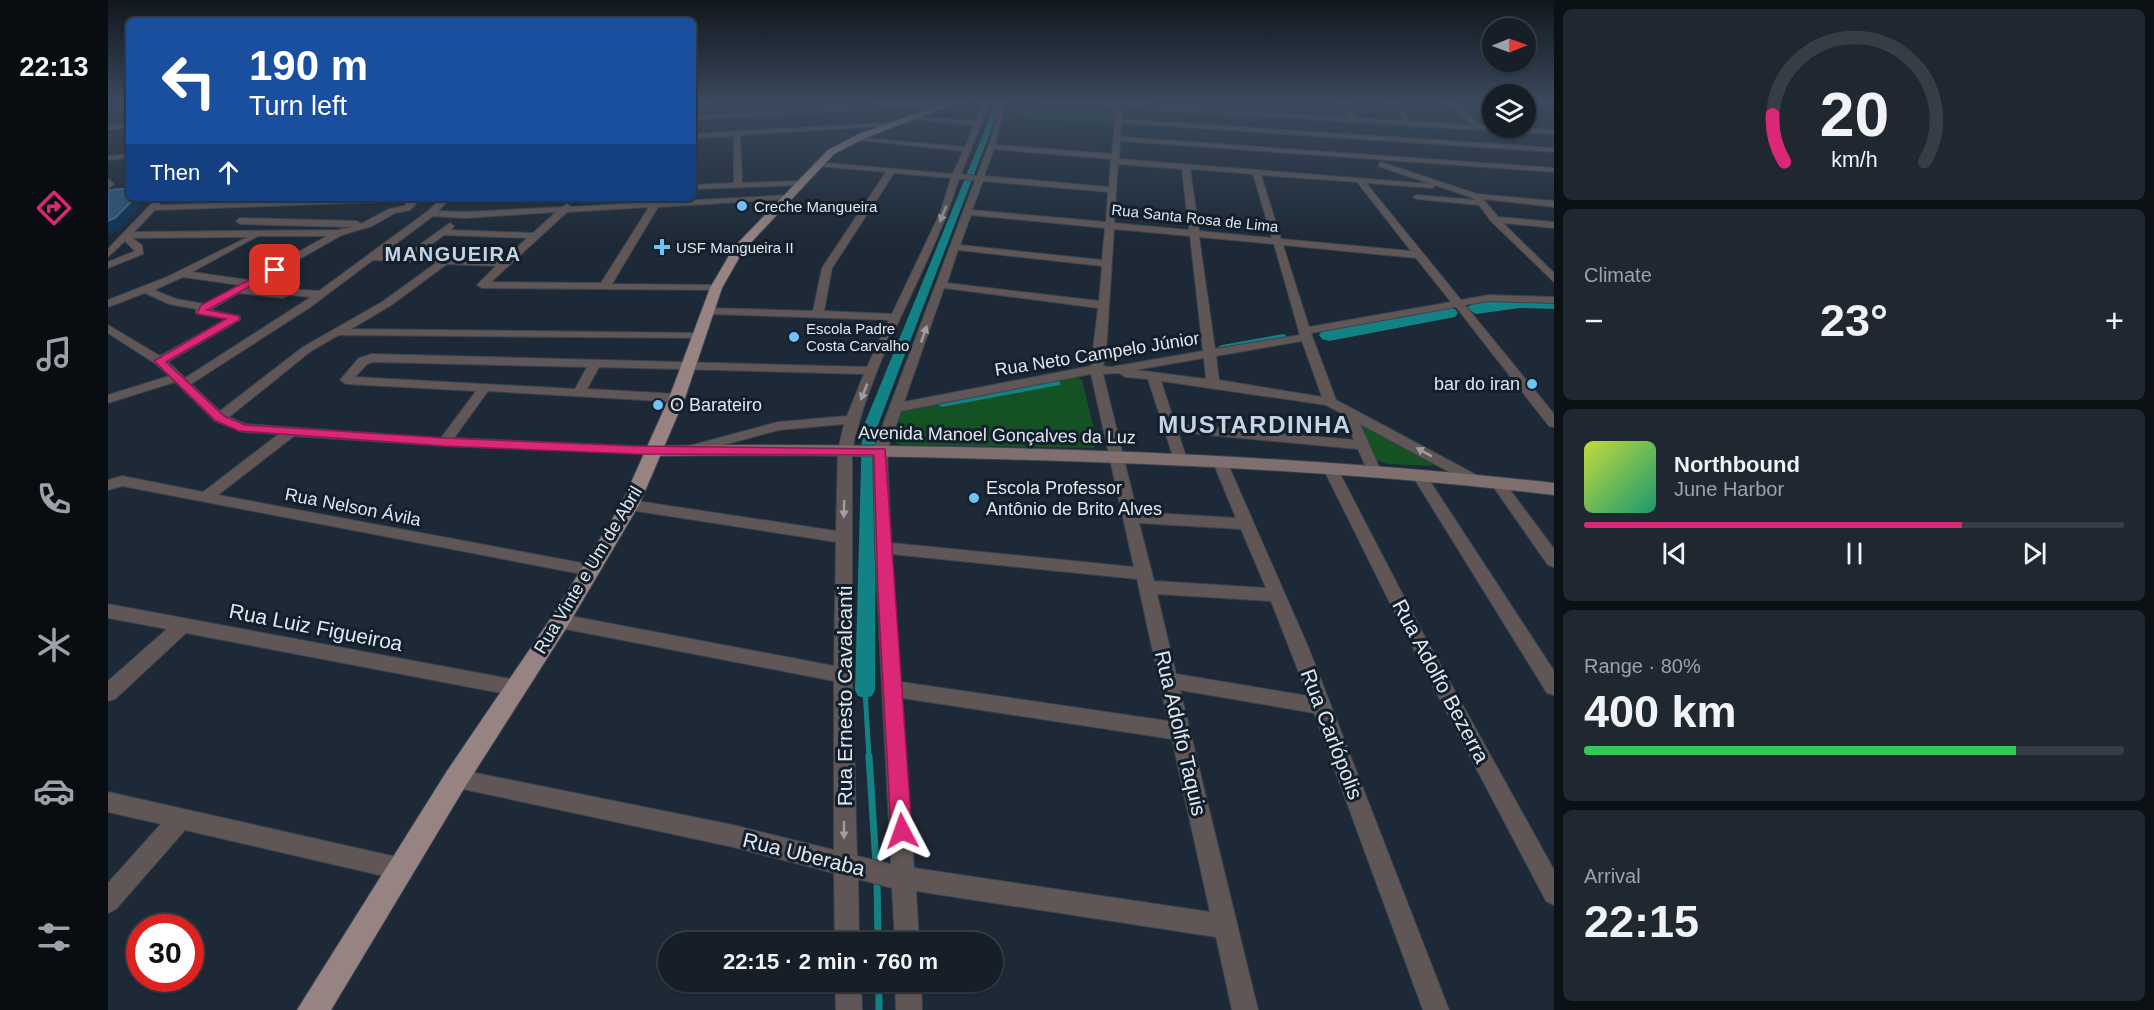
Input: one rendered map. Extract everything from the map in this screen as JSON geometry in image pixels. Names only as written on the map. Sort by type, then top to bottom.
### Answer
[{"type":"main road","name":"Rua Vinte e Um de Abril","points":[[313,1010],[456,779],[560,621],[630,505],[677,398],[716,288],[738,249],[818,164],[838,148]]},
{"type":"main road","name":"Avenida Manoel Gonçalves da Luz","points":[[655,451],[848,451],[1116,457],[1374,471],[1554,489]]},
{"type":"street","points":[[735,148],[738,185]]},
{"type":"street","points":[[958,148],[968,149]]},
{"type":"street","points":[[906,932],[898,878],[891,688],[878,452],[968,212],[977,178],[990,148]]},
{"type":"street","points":[[1003,148],[1360,182],[1454,187]]},
{"type":"street","points":[[1096,369],[1100,353],[1108,224],[1117,148]]},
{"type":"street","points":[[1241,148],[1554,170]]},
{"type":"street","points":[[1335,148],[1454,187],[1479,200],[1494,219],[1554,279]]},
{"type":"street","points":[[1523,148],[1554,150]]},
{"type":"street","name":"Rua Ernesto Cavalcanti","points":[[847,932],[849,865],[843,675],[844,538],[848,451],[852,419],[871,371],[944,213],[968,149]]},
{"type":"street","points":[[108,158],[126,156]]},
{"type":"street","points":[[818,164],[1111,190]]},
{"type":"street","points":[[1186,167],[1213,383]]},
{"type":"street","points":[[818,314],[827,268],[891,171]]},
{"type":"street","points":[[1257,173],[1306,334],[1330,402]]},
{"type":"street","points":[[108,181],[110,182],[108,187]]},
{"type":"street","points":[[1360,182],[1554,423]]},
{"type":"street","points":[[696,187],[800,183]]},
{"type":"street","points":[[696,199],[787,197]]},
{"type":"street","points":[[1417,197],[1554,204]]},
{"type":"street","points":[[109,253],[159,201]]},
{"type":"street","points":[[152,208],[262,201]]},
{"type":"street","points":[[221,235],[240,221],[276,201]]},
{"type":"street","points":[[146,290],[173,302],[203,308],[339,233],[369,224],[392,211],[407,208],[413,201]]},
{"type":"street","points":[[108,399],[180,381],[321,294],[431,213],[444,201]]},
{"type":"street","points":[[431,213],[465,215],[645,201]]},
{"type":"street","points":[[605,286],[657,201]]},
{"type":"street","points":[[1530,201],[1554,225]]},
{"type":"street","points":[[567,207],[482,285],[716,288]]},
{"type":"street","name":"Rua Santa Rosa de Lima","points":[[968,212],[1420,255]]},
{"type":"street","points":[[406,259],[465,215]]},
{"type":"street","points":[[1494,219],[1554,225]]},
{"type":"street","points":[[240,221],[369,224]]},
{"type":"street","points":[[443,232],[538,236]]},
{"type":"street","points":[[126,236],[339,233]]},
{"type":"street","points":[[108,304],[183,274],[257,235]]},
{"type":"street","points":[[126,236],[139,247]]},
{"type":"street","points":[[109,253],[139,247]]},
{"type":"street","points":[[108,265],[138,254],[139,247]]},
{"type":"street","points":[[955,247],[1105,263]]},
{"type":"street","points":[[371,257],[506,264]]},
{"type":"street","points":[[220,418],[307,349],[386,304],[445,261]]},
{"type":"street","points":[[183,274],[250,283]]},
{"type":"street","points":[[941,285],[1102,305]]},
{"type":"street","points":[[237,290],[282,296],[289,292],[321,294]]},
{"type":"street","name":"Rua Neto Campelo Júnior","points":[[895,408],[1096,369],[1111,371],[1209,353],[1457,304],[1502,297],[1554,300]]},
{"type":"street","points":[[160,361],[236,318],[201,312],[203,308]]},
{"type":"street","points":[[708,311],[897,317]]},
{"type":"street","points":[[108,329],[160,361],[220,418],[243,428],[289,433],[445,442],[655,451]]},
{"type":"street","points":[[334,332],[699,336]]},
{"type":"street","points":[[677,398],[348,381],[349,375],[363,361],[372,358],[871,371]]},
{"type":"street","points":[[414,385],[437,360]]},
{"type":"street","points":[[501,389],[521,363]]},
{"type":"street","points":[[579,393],[594,365]]},
{"type":"street","name":"Rua Adolfo Taquis","points":[[1096,369],[1245,1010]]},
{"type":"street","points":[[1111,371],[1213,383],[1330,402],[1475,480]]},
{"type":"street","points":[[1153,376],[1180,460]]},
{"type":"street","points":[[445,442],[484,388]]},
{"type":"street","points":[[1348,410],[1374,471]]},
{"type":"street","points":[[690,450],[778,426],[852,419]]},
{"type":"street","points":[[1169,427],[1362,445]]},
{"type":"street","points":[[205,498],[289,433]]},
{"type":"street","name":"Rua Carlópolis","points":[[1220,462],[1321,706],[1436,1010]]},
{"type":"street","name":"Rua Adolfo Bezerra","points":[[1330,468],[1414,633],[1554,893]]},
{"type":"street","points":[[1419,475],[1554,687]]},
{"type":"street","name":"Rua Nelson Ávila","points":[[108,485],[122,481],[592,570]]},
{"type":"street","points":[[1497,482],[1554,561]]},
{"type":"street","points":[[630,505],[844,538]]},
{"type":"street","points":[[1129,517],[1247,524]]},
{"type":"street","points":[[883,548],[1276,595]]},
{"type":"street","name":"Rua Luiz Figueiroa","points":[[108,611],[516,688]]},
{"type":"street","points":[[560,621],[843,675]]},
{"type":"street","points":[[108,693],[184,624]]},
{"type":"street","points":[[1168,680],[1321,706]]},
{"type":"street","points":[[891,688],[1181,732]]},
{"type":"street","name":"Rua Uberaba","points":[[456,779],[734,836],[898,878],[1225,926]]},
{"type":"street","points":[[108,802],[401,869]]},
{"type":"street","points":[[108,901],[179,820]]},
{"type":"street","points":[[848,992],[849,1010]]},
{"type":"street","points":[[908,992],[909,1010]]},
{"type":"green space","points":[[1077,377],[1082,380],[1098,445],[1094,448],[900,445],[891,439],[900,411],[909,407]]},
{"type":"green space","points":[[1363,424],[1433,463],[1433,466],[1388,464],[1377,460],[1359,425]]},
{"type":"building","points":[[126,188],[126,201],[132,201],[115,218],[108,221],[108,191]]},
{"type":"waterway","points":[[865,690],[869,430],[981,148]]},
{"type":"waterway","points":[[1476,308],[1520,302],[1554,303]]},
{"type":"waterway","points":[[1329,335],[1448,313]]},
{"type":"waterway","points":[[1222,348],[1283,337]]},
{"type":"waterway","points":[[942,403],[1056,382]]},
{"type":"waterway","points":[[865,690],[869,757]]},
{"type":"waterway","points":[[869,756],[876,864]]},
{"type":"waterway","points":[[877,879],[878,932]]},
{"type":"waterway","points":[[879,992],[879,1010]]},
{"type":"place","name":"Creche Mangueira","points":[[742,206]]},
{"type":"place","name":"USF Mangueira II","points":[[662,247]]},
{"type":"place","name":"Escola Padre Costa Carvalho","points":[[794,337]]},
{"type":"place","name":"bar do iran","points":[[1532,384]]},
{"type":"place","name":"O Barateiro","points":[[658,405]]},
{"type":"place","name":"Escola Professor Antônio de Brito Alves","points":[[974,498]]},
{"type":"district","name":"MANGUEIRA","points":[[453,254]]},
{"type":"district","name":"MUSTARDINHA","points":[[1255,424]]},
{"type":"route","points":[[275,270],[200,310],[236,318],[160,361],[220,418],[243,428],[261,432],[655,451],[880,452],[890,680],[902,831]]}]
